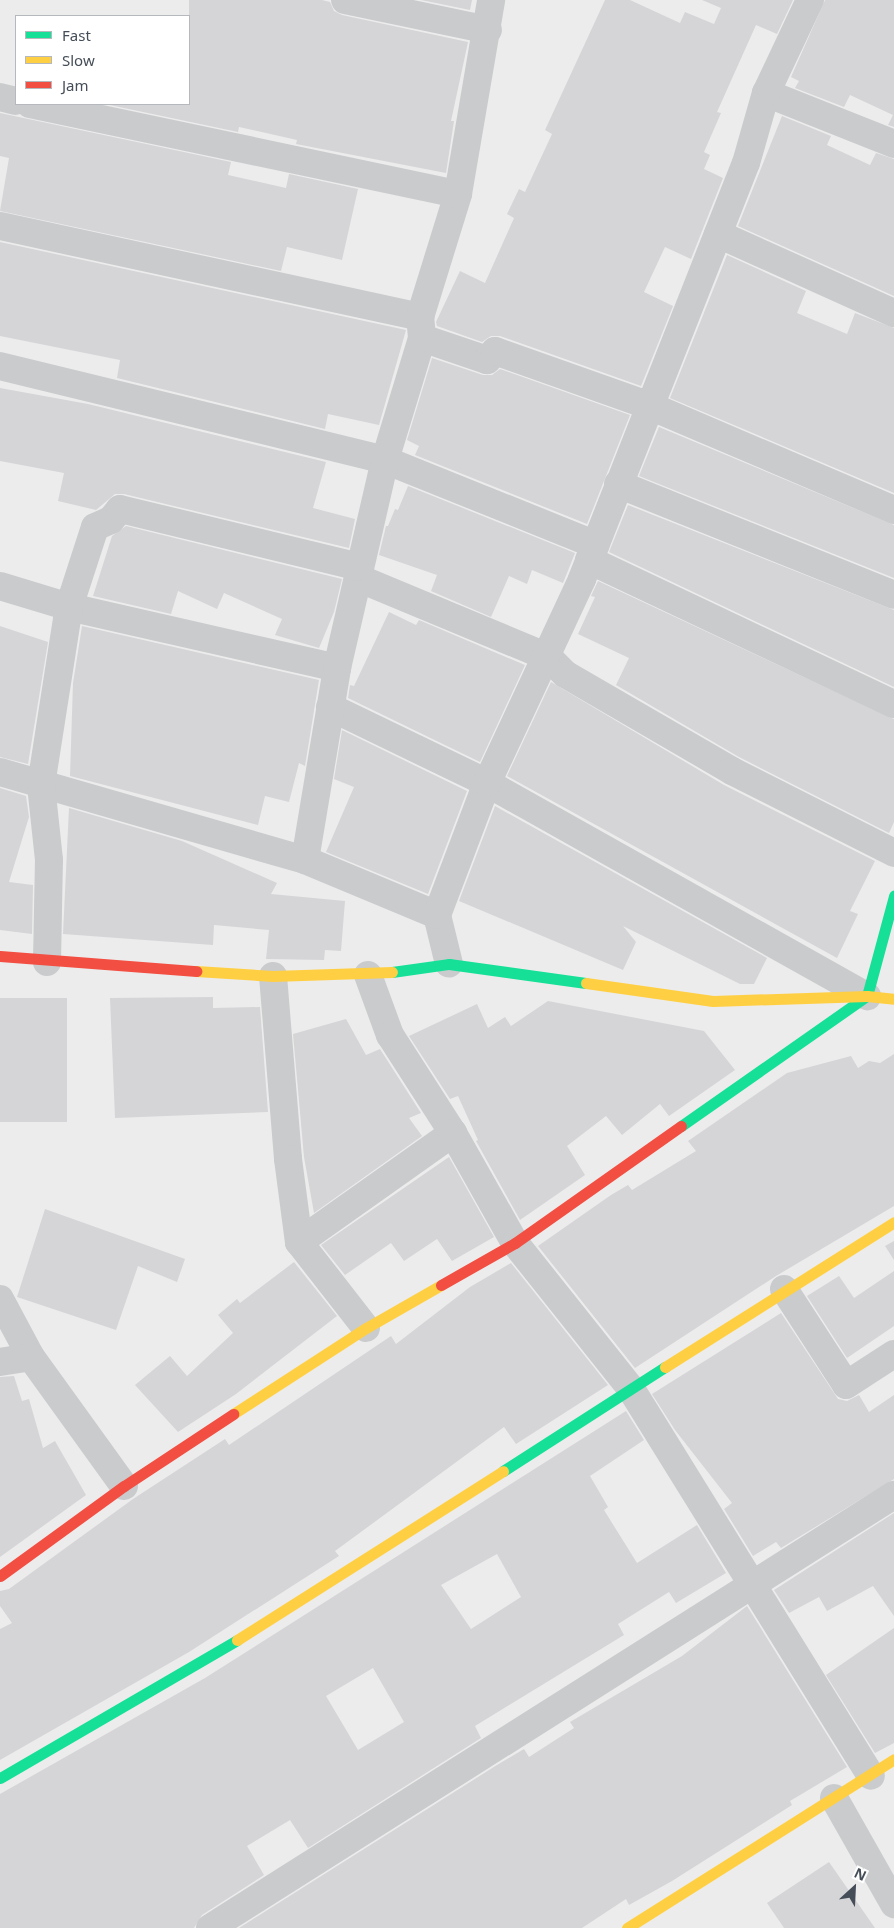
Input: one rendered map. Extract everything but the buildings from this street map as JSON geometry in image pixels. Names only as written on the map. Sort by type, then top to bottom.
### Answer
[{"type":"street","points":[[345,0],[488,30]]},
{"type":"street","points":[[305,860],[336,668],[384,460],[458,194],[488,30],[491,0]]},
{"type":"street","points":[[449,964],[436,915],[487,783],[548,657],[592,553],[746,163],[766,93],[810,0]]},
{"type":"street","points":[[766,93],[894,144]]},
{"type":"street","points":[[0,97],[15,101]]},
{"type":"street","points":[[35,105],[458,194]]},
{"type":"street","points":[[0,226],[421,328],[487,360],[495,351],[650,406],[894,510]]},
{"type":"street","points":[[718,234],[894,313]]},
{"type":"street","points":[[0,366],[384,460],[592,553],[894,704]]},
{"type":"street","points":[[618,484],[894,595]]},
{"type":"street","points":[[47,962],[49,860],[41,785],[69,606],[95,527],[112,520],[120,509],[359,572],[548,657],[565,674],[732,771],[894,853]]},
{"type":"street","points":[[0,586],[69,606],[336,668]]},
{"type":"street","points":[[330,708],[487,783],[867,996]]},
{"type":"street","points":[[0,772],[305,860],[436,915]]},
{"type":"street","points":[[0,1576],[124,1486],[366,1328],[515,1243],[867,996],[894,896]]},
{"type":"street","points":[[0,956],[47,962],[274,976],[368,975],[449,964],[713,1001],[867,996],[894,999]]},
{"type":"street","points":[[368,975],[390,1035],[453,1133],[515,1243],[631,1389],[871,1776]]},
{"type":"street","points":[[274,976],[288,1159],[299,1242],[366,1328]]},
{"type":"street","points":[[299,1242],[453,1133]]},
{"type":"street","points":[[0,1778],[197,1665],[631,1389],[784,1289],[894,1222]]},
{"type":"street","points":[[784,1289],[846,1385],[894,1354]]},
{"type":"street","points":[[1,1305],[31,1357],[124,1486]]},
{"type":"street","points":[[0,1362],[31,1357]]},
{"type":"street","points":[[220,1925],[894,1494]]},
{"type":"street","points":[[628,1928],[871,1776],[894,1759]]},
{"type":"street","points":[[834,1798],[894,1904]]},
{"type":"traffic: fast","points":[[681,1126],[867,996],[894,896]]},
{"type":"traffic: fast","points":[[392,972],[449,964],[586,983]]},
{"type":"traffic: fast","points":[[503,1471],[665,1367]]},
{"type":"traffic: fast","points":[[0,1778],[237,1640]]},
{"type":"traffic: slow","points":[[196,971],[273,976],[392,972]]},
{"type":"traffic: slow","points":[[586,983],[713,1001],[867,996],[894,999]]},
{"type":"traffic: slow","points":[[665,1367],[894,1222]]},
{"type":"traffic: slow","points":[[233,1414],[366,1328],[441,1285]]},
{"type":"traffic: slow","points":[[237,1640],[503,1471]]},
{"type":"traffic: slow","points":[[627,1928],[894,1759]]},
{"type":"traffic: jam","points":[[0,956],[196,971]]},
{"type":"traffic: jam","points":[[441,1285],[515,1243],[681,1126]]},
{"type":"traffic: jam","points":[[0,1576],[124,1486],[233,1414]]}]
